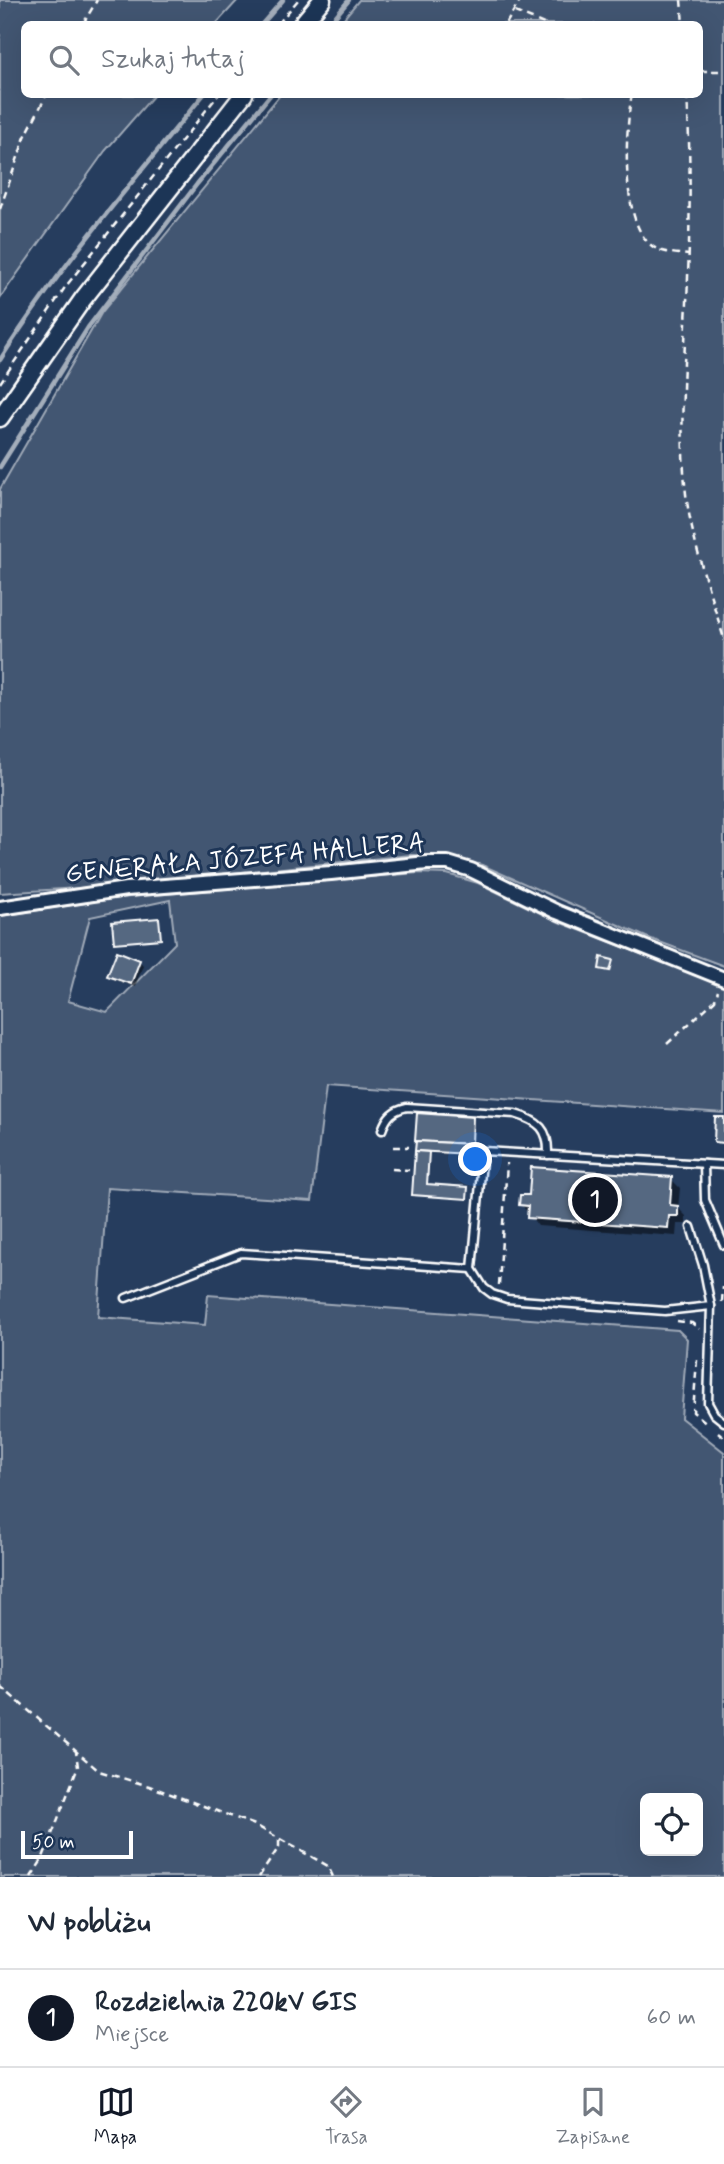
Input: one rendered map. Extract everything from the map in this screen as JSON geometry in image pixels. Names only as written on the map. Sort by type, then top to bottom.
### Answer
[{"type":"main road","points":[[304,21],[322,0]]},
{"type":"main road","points":[[0,418],[83,299],[241,98]]},
{"type":"street","name":"GENERAŁA JÓZEFA HALLERA","points":[[0,908],[126,889],[448,863],[471,870],[557,912],[723,978]]},
{"type":"lane","points":[[382,1130],[386,1119],[396,1110],[407,1107],[515,1114],[531,1119],[544,1130],[549,1142],[548,1155]]},
{"type":"lane","points":[[711,1306],[665,1311],[507,1300],[484,1289],[472,1269],[483,1151],[724,1165]]},
{"type":"lane","points":[[704,1164],[705,1200],[724,1245]]},
{"type":"lane","points":[[691,1227],[703,1265],[711,1306],[707,1395],[709,1408],[724,1422]]},
{"type":"lane","points":[[126,1298],[241,1253],[472,1269]]},
{"type":"path","points":[[85,21],[97,0]]},
{"type":"path","points":[[280,21],[298,0]]},
{"type":"path","points":[[508,21],[520,0]]},
{"type":"path","points":[[681,0],[683,21]]},
{"type":"path","points":[[515,12],[537,21]]},
{"type":"path","points":[[703,71],[724,71]]},
{"type":"path","points":[[0,209],[25,137],[45,98]]},
{"type":"path","points":[[0,383],[66,286],[216,98]]},
{"type":"path","points":[[632,98],[627,154],[631,204],[640,233],[656,249],[689,256]]},
{"type":"path","points":[[687,98],[690,155],[684,374],[686,495],[692,528],[724,639]]},
{"type":"path","points":[[667,1044],[715,1000],[723,978]]},
{"type":"path","points":[[393,1147],[408,1147]]},
{"type":"path","points":[[392,1169],[409,1170]]},
{"type":"path","points":[[0,1686],[99,1771],[149,1786],[255,1825],[328,1866],[334,1877]]},
{"type":"path","points":[[31,1877],[42,1860],[78,1767],[76,1752]]},
{"type":"path","points":[[258,1877],[279,1847],[279,1838]]},
{"type":"shaded area","points":[[0,0],[238,0],[219,21],[21,21],[21,98],[151,98],[105,151],[0,298]]},
{"type":"shaded area","points":[[359,0],[724,0],[724,966],[646,937],[482,865],[445,856],[411,855],[94,887],[0,893],[0,489],[102,312],[278,98],[703,98],[703,21],[342,21]]},
{"type":"shaded area","points":[[417,873],[447,874],[478,883],[559,922],[724,986],[724,1113],[326,1086],[312,1201],[107,1188],[98,1317],[205,1325],[208,1295],[678,1330],[687,1339],[681,1418],[724,1452],[724,1877],[0,1877],[0,916],[118,898]],"holes":[[[170,900],[175,943],[107,1012],[68,1001],[90,917]]]},
{"type":"building","points":[[159,918],[161,939],[114,943],[112,922]]},
{"type":"building","points":[[117,951],[140,960],[131,984],[107,976]]},
{"type":"building","points":[[601,957],[613,960],[610,971],[599,969]]},
{"type":"building","points":[[417,1113],[473,1117],[472,1144],[415,1141]]},
{"type":"building","points":[[715,1117],[724,1117],[724,1143],[714,1142]]},
{"type":"building","points":[[416,1141],[471,1144],[470,1154],[415,1151]]},
{"type":"building","points":[[415,1151],[429,1152],[427,1184],[468,1187],[467,1199],[412,1195]]},
{"type":"building","points":[[531,1167],[672,1177],[670,1205],[678,1206],[678,1216],[669,1216],[668,1228],[527,1218],[528,1206],[519,1205],[520,1195],[529,1195]]},
{"type":"waterway","points":[[265,21],[283,0]]},
{"type":"waterway","points":[[332,21],[349,0]]},
{"type":"waterway","points":[[0,360],[72,257],[201,98]]},
{"type":"waterway","points":[[0,467],[89,326],[197,184],[268,98]]},
{"type":"place","name":"Rozdzielnia 220kV GIS","points":[[595,1200]]}]
